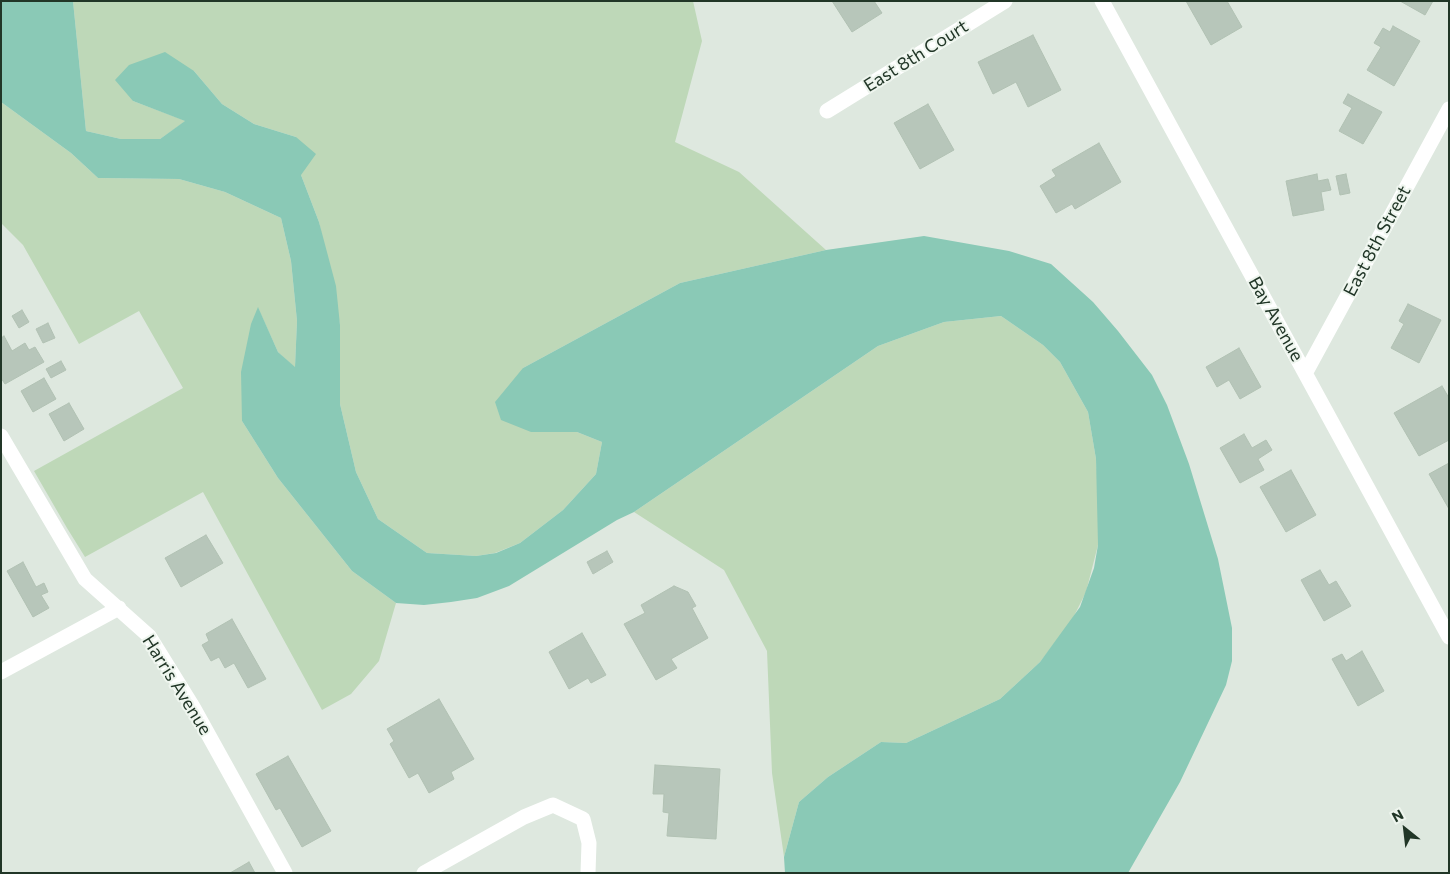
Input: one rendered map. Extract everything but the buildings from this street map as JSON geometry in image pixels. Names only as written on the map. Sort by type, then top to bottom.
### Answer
[{"type":"street","name":"East 8th Court","points":[[827,111],[1005,1]]},
{"type":"street","name":"Bay Avenue","points":[[1102,1],[1449,637]]},
{"type":"street","name":"East 8th Street","points":[[1306,372],[1449,109]]},
{"type":"street","name":"Harris Avenue","points":[[1,436],[85,579],[149,636],[183,691],[285,873]]},
{"type":"street","points":[[1,672],[119,608]]},
{"type":"street","points":[[424,873],[524,817],[553,806],[583,819],[589,843],[588,873]]},
{"type":"shaded area","points":[[1,1],[73,1],[86,131],[121,139],[160,139],[185,121],[133,101],[115,80],[129,65],[165,52],[194,71],[222,104],[254,124],[296,137],[316,154],[301,175],[319,222],[336,286],[340,325],[340,404],[356,472],[378,519],[427,553],[476,556],[496,553],[520,543],[563,510],[596,474],[602,442],[577,432],[531,432],[501,420],[495,402],[523,368],[680,283],[826,250],[924,236],[1009,251],[1051,264],[1093,302],[1118,331],[1152,375],[1167,405],[1189,464],[1218,559],[1232,628],[1232,661],[1226,685],[1180,782],[1128,873],[785,873],[784,857],[799,802],[828,777],[881,742],[906,743],[1000,699],[1040,662],[1080,607],[1094,568],[1098,545],[1096,459],[1088,412],[1060,362],[1043,345],[1001,316],[944,322],[878,346],[634,512],[617,520],[509,586],[477,598],[451,602],[424,605],[396,603],[352,571],[278,478],[242,421],[241,372],[251,324],[258,307],[278,352],[295,367],[297,321],[291,261],[281,218],[225,192],[179,179],[98,178],[71,153],[1,102]]},
{"type":"shaded area","points":[[73,1],[693,1],[702,41],[675,142],[739,172],[826,250],[680,283],[523,368],[531,432],[577,432],[602,442],[596,474],[563,510],[520,543],[495,553],[476,556],[427,553],[378,519],[356,472],[340,404],[340,325],[319,222],[301,175],[296,137],[254,124],[222,104],[194,71],[133,101],[186,121],[160,139],[121,139],[86,131]]},
{"type":"shaded area","points":[[1,102],[71,153],[98,178],[179,179],[225,192],[281,218],[291,261],[297,321],[295,368],[278,352],[258,308],[242,421],[278,478],[352,571],[396,603],[379,661],[351,694],[322,710],[203,492],[85,557],[67,528],[34,471],[183,388],[139,311],[79,344],[23,245],[1,223]]},
{"type":"shaded area","points":[[1001,316],[1043,345],[1060,362],[1088,412],[1096,459],[1099,501],[1098,545],[1086,592],[1071,622],[1040,662],[1000,699],[906,743],[881,742],[828,777],[799,802],[784,857],[772,773],[767,651],[724,570],[634,512],[878,346],[944,322]]}]
